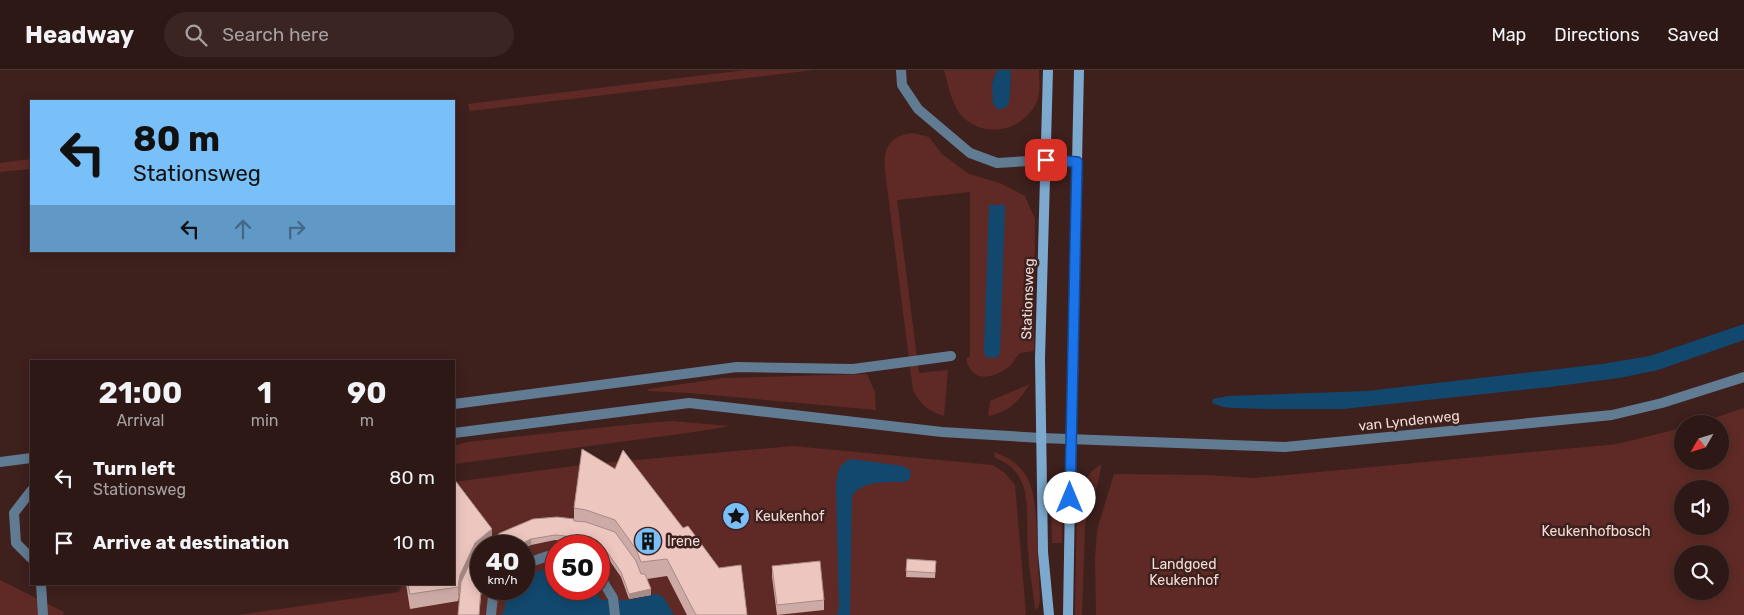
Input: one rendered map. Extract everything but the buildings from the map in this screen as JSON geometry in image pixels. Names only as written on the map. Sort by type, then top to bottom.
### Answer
[{"type":"main road","name":"Stationsweg","points":[[1048,70],[1040,359],[1044,552],[1050,615]]},
{"type":"main road","points":[[1068,615],[1070,440],[1079,70]]},
{"type":"street","points":[[900,70],[902,85],[918,109],[970,153],[997,163],[1046,160],[1077,162]]},
{"type":"street","points":[[455,404],[737,367],[853,370],[951,356]]},
{"type":"street","name":"van Lyndenweg","points":[[1070,440],[1285,446],[1318,444],[1612,415],[1662,403],[1744,377]]},
{"type":"street","points":[[455,434],[688,403],[954,433],[1070,440]]},
{"type":"street","points":[[0,462],[30,458]]},
{"type":"street","points":[[30,492],[14,513],[16,543],[30,557]]},
{"type":"street","points":[[41,585],[43,615]]},
{"type":"street","points":[[610,593],[613,598],[615,615]]},
{"type":"street","points":[[490,614],[492,600]]},
{"type":"green space","points":[[746,70],[814,70],[470,111],[468,104]]},
{"type":"green space","points":[[944,70],[997,70],[992,84],[1010,96],[1011,70],[1039,70],[1037,101],[1031,112],[1013,126],[1002,129],[979,127],[969,122],[960,114],[950,93]]},
{"type":"green space","points":[[913,133],[929,137],[942,154],[969,174],[1000,183],[1025,196],[1035,219],[1034,351],[1020,353],[1010,366],[1004,370],[984,377],[978,376],[973,372],[966,359],[970,356],[970,192],[897,200],[919,373],[948,370],[944,416],[925,406],[913,390],[885,171],[885,156],[889,144],[898,137]]},
{"type":"green space","points":[[30,159],[30,169],[0,172],[0,163]]},
{"type":"green space","points":[[867,374],[875,392],[876,410],[648,391],[648,389],[724,378]]},
{"type":"green space","points":[[1030,384],[1022,396],[1008,409],[988,416],[990,401]]},
{"type":"green space","name":"Keukenhofbosch","points":[[1744,408],[1744,615],[1096,615],[1095,560],[1097,530],[1114,474],[1206,475],[1253,478],[1617,444],[1674,430],[1674,470],[1729,470],[1729,415],[1723,415]]},
{"type":"green space","points":[[672,421],[730,426],[455,464],[455,446],[467,442]]},
{"type":"green space","name":"Keukenhof","points":[[793,446],[993,465],[1005,473],[1015,485],[1026,613],[1025,615],[238,615],[399,592],[402,585],[455,585],[455,482],[581,465]]},
{"type":"green space","points":[[994,452],[1008,458],[1019,466],[1031,486],[1034,498],[1040,601],[1038,608],[1035,609],[1027,543],[1027,507],[1024,490],[1020,478],[1015,471],[1004,462],[995,458]]},
{"type":"green space","points":[[1101,464],[1099,480],[1085,526],[1082,615],[1075,615],[1077,500],[1084,481]]},
{"type":"green space","points":[[1060,477],[1063,488],[1062,543],[1052,543],[1051,501],[1055,479]]},
{"type":"green space","points":[[0,580],[64,612],[63,615],[0,615]]},
{"type":"water","points":[[997,70],[1011,70],[1008,106],[999,110],[993,104],[992,84]]},
{"type":"water","points":[[989,205],[1005,205],[1000,354],[993,358],[987,357],[984,352]]},
{"type":"water","points":[[1744,324],[1744,340],[1658,370],[1619,378],[1343,409],[1232,408],[1212,403],[1213,399],[1228,396],[1367,391],[1602,364],[1650,356]]},
{"type":"water","points":[[851,459],[903,466],[910,470],[910,476],[905,482],[883,482],[862,487],[852,496],[850,615],[837,615],[839,607],[836,485],[841,466]]},
{"type":"water","points":[[545,569],[545,600],[629,600],[655,594],[664,598],[674,615],[498,615],[503,614],[506,600],[535,600],[535,572]]},
{"type":"place","name":"Keukenhof","points":[[736,516]]},
{"type":"place","name":"Irene","points":[[648,541]]},
{"type":"route","points":[[1046,160],[1077,162],[1070,498]]},
{"type":"park label","name":"Landgoed Keukenhof","points":[[1184,572]]}]
